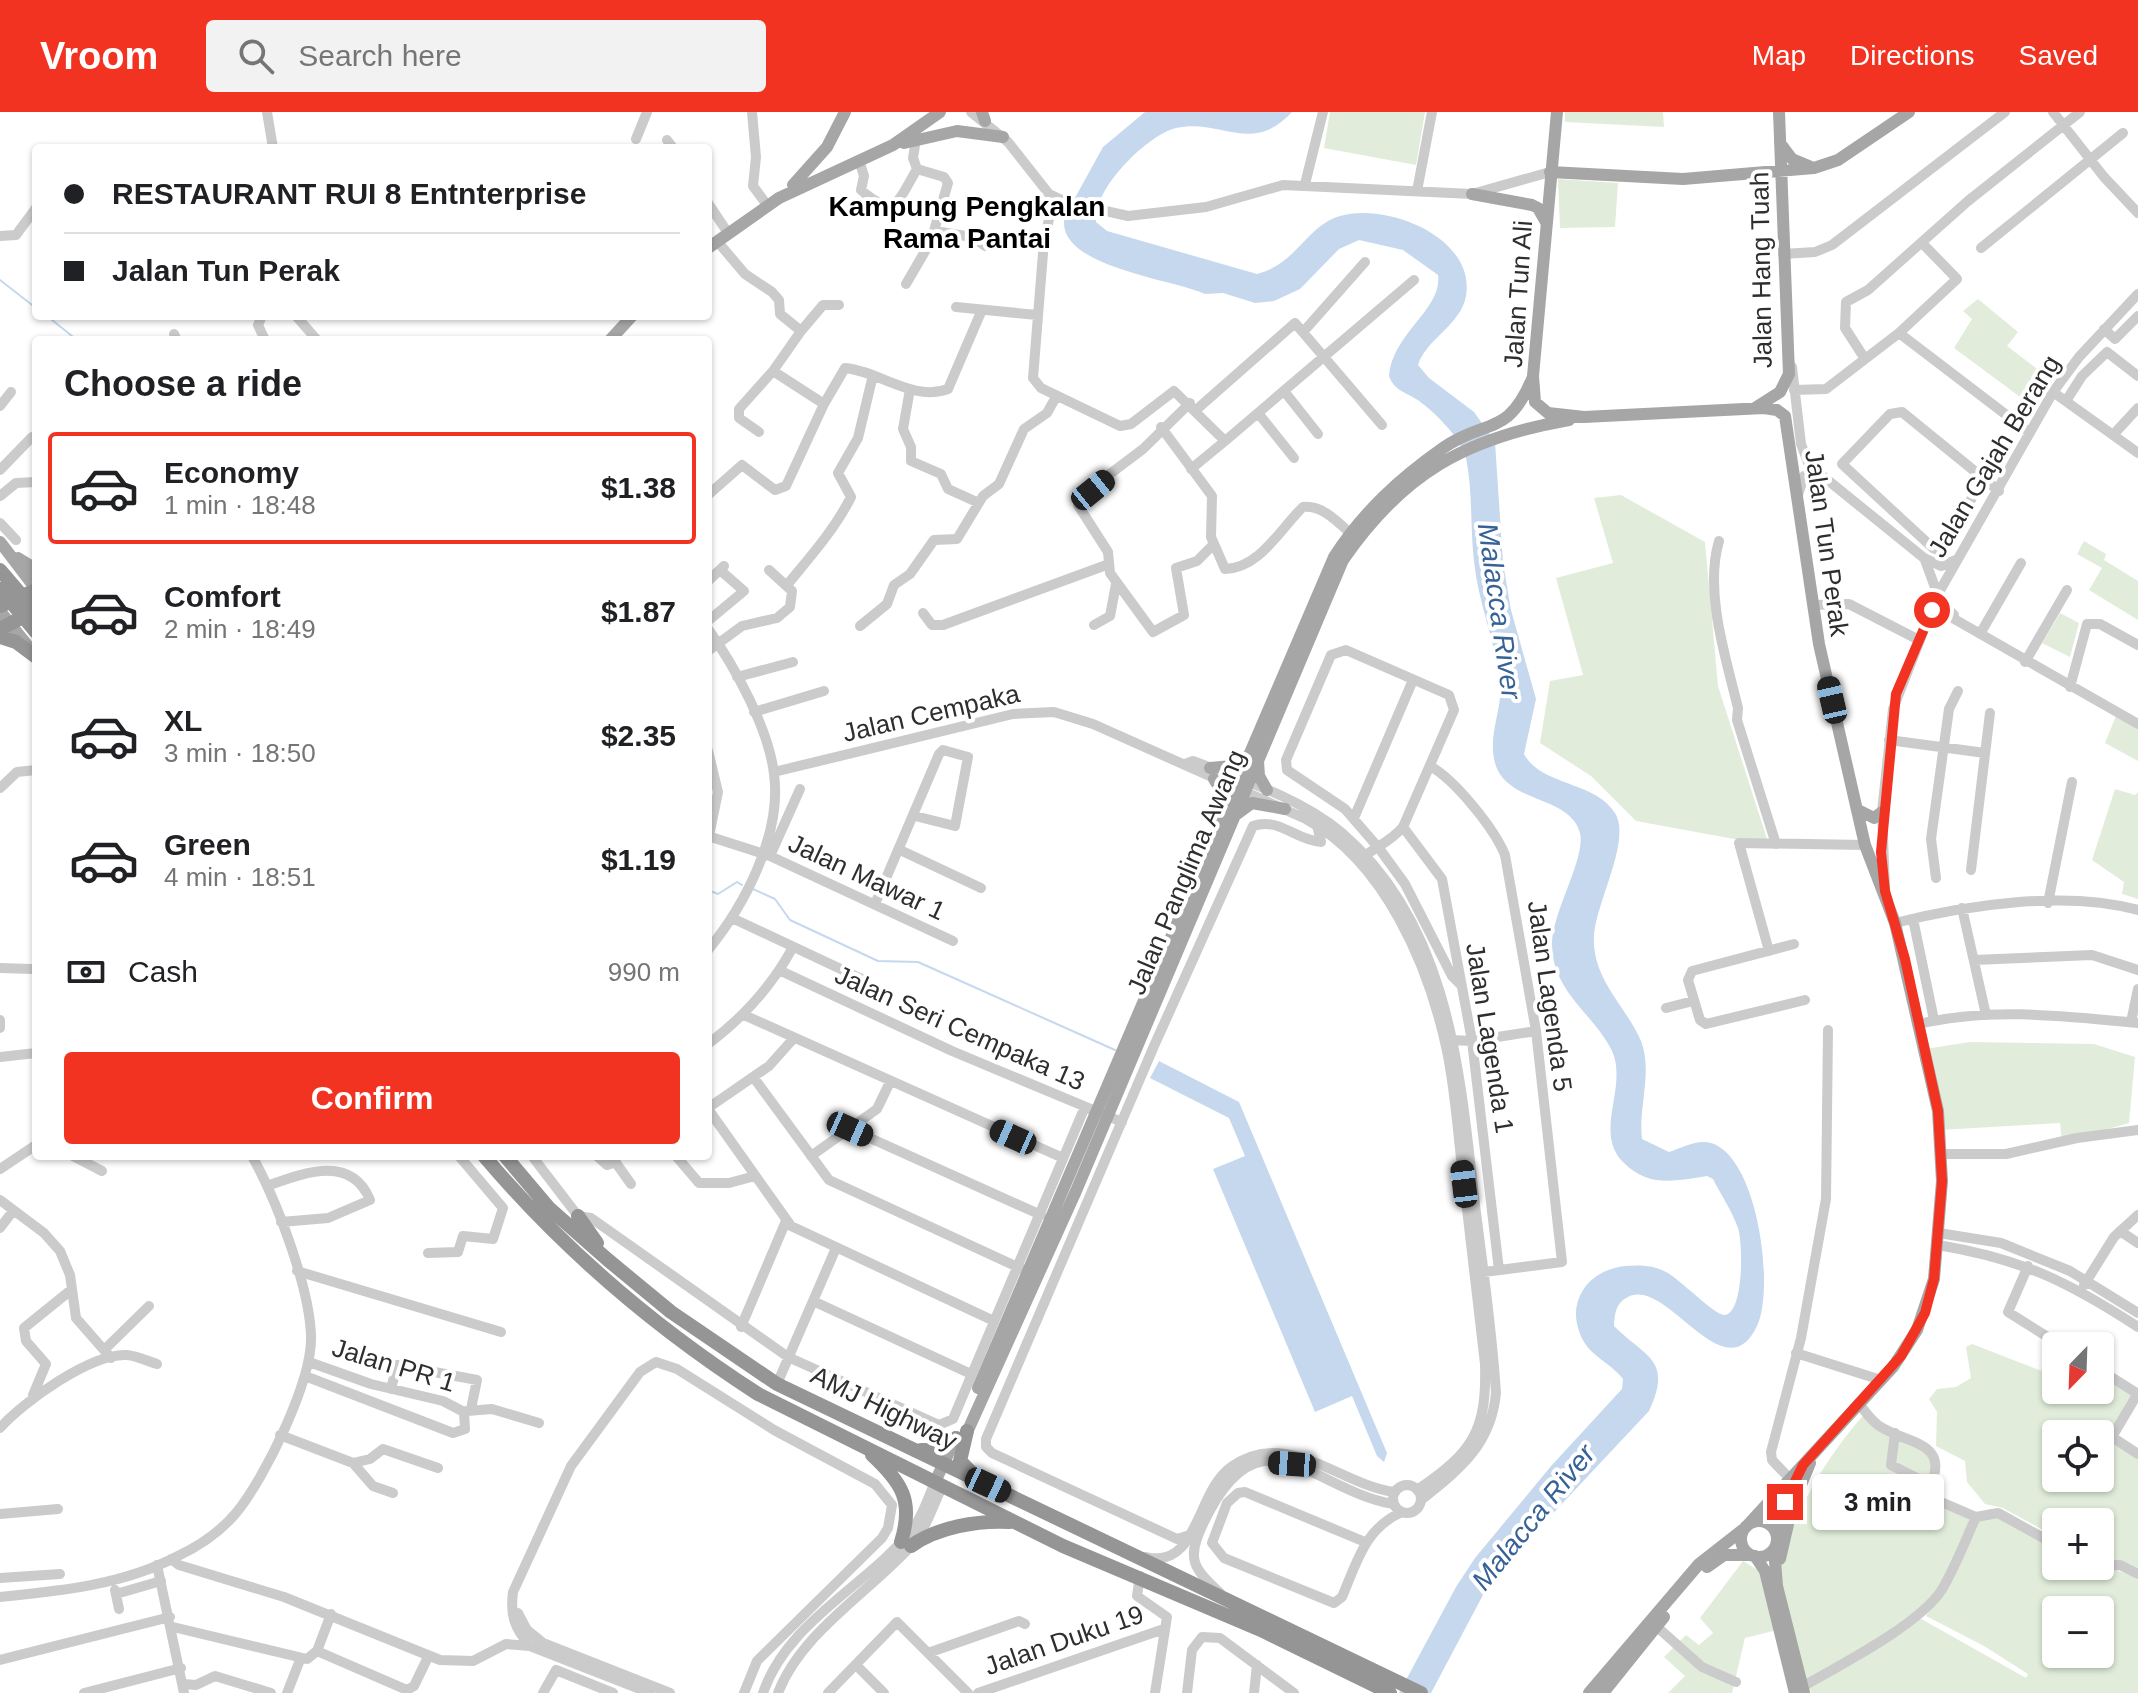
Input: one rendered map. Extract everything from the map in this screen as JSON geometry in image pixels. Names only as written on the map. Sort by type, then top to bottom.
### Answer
[{"type":"highway","points":[[0,570],[32,606]]},
{"type":"highway","points":[[0,586],[32,627]]},
{"type":"highway","points":[[0,609],[32,591]]},
{"type":"highway","points":[[5,626],[32,613]]},
{"type":"highway","points":[[0,637],[16,642],[32,653]]},
{"type":"highway","name":"AMJ Highway","points":[[488,1160],[582,1259],[716,1368],[758,1394],[1022,1526],[1377,1678],[1421,1693]]},
{"type":"highway","name":"AMJ Highway","points":[[508,1160],[549,1208],[608,1260],[671,1312],[777,1384],[1221,1594],[1377,1678],[1390,1693]]},
{"type":"highway","points":[[578,1216],[608,1260]]},
{"type":"highway","points":[[913,1449],[938,1450],[962,1435]]},
{"type":"highway","points":[[962,1435],[962,1465],[988,1485]]},
{"type":"highway","points":[[861,1446],[890,1474],[904,1495],[909,1515],[906,1544],[933,1534],[991,1521],[1022,1526]]},
{"type":"main road","points":[[718,241],[773,201],[815,163],[845,112]]},
{"type":"main road","points":[[880,151],[940,112]]},
{"type":"main road","name":"Jalan Tun Ali","points":[[1557,112],[1533,376],[1535,402],[1541,410],[1584,417],[1752,410]]},
{"type":"main road","name":"Jalan Hang Tuah","points":[[1752,410],[1780,392],[1789,374],[1779,112]]},
{"type":"main road","points":[[1550,172],[1683,179],[1814,168],[1838,160],[1909,112]]},
{"type":"main road","points":[[773,201],[859,160],[916,139],[957,131],[1003,137]]},
{"type":"main road","points":[[1780,143],[1792,159],[1814,168]]},
{"type":"main road","points":[[1472,194],[1532,205],[1538,208],[1546,222]]},
{"type":"main road","points":[[614,336],[628,320]]},
{"type":"main road","name":"Jalan Panglima Awang","points":[[1499,430],[1517,410],[1533,376]]},
{"type":"main road","name":"Jalan Tun Perak","points":[[1589,1693],[1699,1564],[1745,1528],[1901,1356],[1925,1313],[1938,1239],[1942,1154],[1938,1111],[1895,923],[1865,845],[1819,644],[1785,416],[1777,410],[1752,410]]},
{"type":"main road","name":"Jalan Panglima Awang","points":[[939,1484],[1029,1272],[1102,1115],[1242,785],[1324,578],[1350,533],[1397,483],[1451,449],[1499,430],[1584,417]]},
{"type":"main road","name":"Jalan Panglima Awang","points":[[1253,755],[1343,560],[1389,502],[1451,449]]},
{"type":"main road","points":[[1,545],[32,566]]},
{"type":"main road","points":[[0,586],[9,584],[12,574],[1,545]]},
{"type":"main road","points":[[1,545],[32,584]]},
{"type":"main road","points":[[0,609],[5,626],[32,652]]},
{"type":"main road","points":[[1267,790],[1253,755],[1212,773],[1223,794],[1228,818],[1252,803],[1285,809]]},
{"type":"main road","points":[[1858,810],[1869,817],[1882,812]]},
{"type":"main road","points":[[1772,1584],[1785,1528],[1800,1486],[1820,1446]]},
{"type":"main road","name":"Jalan Tun Perak","points":[[1776,1533],[1803,1465]]},
{"type":"main road","points":[[1772,1584],[1776,1533],[1764,1522],[1753,1522],[1745,1528],[1742,1543],[1762,1564],[1772,1584],[1800,1691]]},
{"type":"main road","points":[[1603,1693],[1705,1570],[1724,1555],[1767,1555],[1774,1549]]},
{"type":"main road","points":[[1705,1570],[1723,1561],[1743,1561],[1772,1584]]},
{"type":"street","points":[[267,112],[272,144]]},
{"type":"street","points":[[636,139],[647,112]]},
{"type":"street","points":[[752,112],[756,147],[753,186],[773,201]]},
{"type":"street","points":[[971,112],[984,116],[1041,187],[1054,197],[1128,216],[1222,203],[1283,185],[1472,194],[1550,172]]},
{"type":"street","points":[[1305,184],[1323,112]]},
{"type":"street","points":[[1417,191],[1432,112]]},
{"type":"street","points":[[1783,254],[1815,252],[1832,245],[2005,112]]},
{"type":"street","points":[[2053,112],[2089,159],[2138,213]]},
{"type":"street","points":[[1865,359],[1845,328],[1846,302],[1868,290],[1968,201],[2080,112]]},
{"type":"street","points":[[1981,248],[2123,133]]},
{"type":"street","points":[[916,139],[913,158],[917,169]]},
{"type":"street","points":[[859,160],[864,176],[861,190],[880,206],[888,207],[897,202],[917,169]]},
{"type":"street","points":[[906,284],[935,231],[948,183],[941,175],[917,169]]},
{"type":"street","points":[[1041,187],[1047,222]]},
{"type":"street","points":[[1054,197],[1044,241],[1033,378],[1041,388],[1056,397],[1120,426],[1131,424],[1170,391],[1180,394],[1225,441]]},
{"type":"street","points":[[0,236],[16,235],[32,213]]},
{"type":"street","points":[[712,218],[718,241],[745,274],[772,292],[779,300],[780,314],[801,331]]},
{"type":"street","points":[[935,231],[972,237],[985,246],[997,238],[1044,241]]},
{"type":"street","points":[[1794,390],[1826,389],[1899,333],[1957,279],[1923,244]]},
{"type":"street","points":[[1304,331],[1365,262]]},
{"type":"street","points":[[1191,469],[1414,280]]},
{"type":"street","name":"Jalan Gajah Berang","points":[[1885,891],[1882,812],[1896,694],[1938,594],[2053,392],[2104,329],[2138,294]]},
{"type":"street","points":[[759,432],[737,414],[823,305],[839,305]]},
{"type":"street","points":[[956,307],[981,312],[1037,315]]},
{"type":"street","points":[[712,491],[742,465],[772,488],[782,489],[801,457],[842,370],[849,368],[910,389],[938,392],[948,389],[981,312]]},
{"type":"street","points":[[2104,329],[2115,339],[2138,316]]},
{"type":"street","points":[[300,320],[314,336]]},
{"type":"street","points":[[1213,545],[1197,561],[1176,568],[1184,615],[1158,632],[1149,628],[1116,584],[1108,552],[1080,509],[1079,499],[1143,449],[1161,427],[1193,407],[1295,323],[1382,425]]},
{"type":"street","points":[[1899,333],[2030,433]]},
{"type":"street","points":[[2066,401],[2082,376],[2107,352],[2138,376]]},
{"type":"street","points":[[1789,358],[1801,444],[1809,465],[1924,558],[1941,566],[1950,565],[1963,554]]},
{"type":"street","points":[[773,371],[824,404]]},
{"type":"street","points":[[787,585],[819,547],[851,497],[838,473],[858,438],[873,375]]},
{"type":"street","points":[[910,389],[903,429],[911,447],[911,461],[941,474],[948,489],[979,503]]},
{"type":"street","points":[[1284,391],[1318,434]]},
{"type":"street","points":[[0,406],[11,392]]},
{"type":"street","points":[[2053,392],[2138,453]]},
{"type":"street","points":[[860,626],[887,604],[894,585],[910,574],[934,540],[957,539],[986,492],[999,484],[1024,429],[1047,413],[1056,397]]},
{"type":"street","points":[[2113,435],[2138,408]]},
{"type":"street","points":[[1983,479],[1941,551],[1933,548],[1878,501],[1842,464],[1890,414],[1897,412],[1999,491]]},
{"type":"street","points":[[1258,413],[1294,458]]},
{"type":"street","points":[[1161,427],[1212,496],[1209,526],[1222,567],[1229,570],[1238,567],[1270,545],[1294,516],[1309,506],[1335,519],[1350,533]]},
{"type":"street","points":[[0,470],[32,437]]},
{"type":"street","points":[[1798,497],[1808,472],[1822,477]]},
{"type":"street","points":[[0,496],[16,483],[32,482]]},
{"type":"street","points":[[1869,515],[1878,501]]},
{"type":"street","points":[[0,523],[16,540]]},
{"type":"street","points":[[1719,541],[1717,600],[1723,645],[1738,714],[1776,844]]},
{"type":"street","points":[[1924,558],[1943,606],[1965,624],[2025,662],[2138,724]]},
{"type":"street","points":[[1980,634],[2021,563]]},
{"type":"street","points":[[923,613],[932,625],[943,625],[1109,564]]},
{"type":"street","points":[[712,577],[722,567],[744,591],[712,618]]},
{"type":"street","points":[[712,647],[742,626],[784,614],[793,599],[787,585],[769,570]]},
{"type":"street","points":[[1094,625],[1110,616],[1116,584]]},
{"type":"street","points":[[2025,662],[2067,590]]},
{"type":"street","points":[[1814,605],[1844,602],[1919,640]]},
{"type":"street","points":[[1925,625],[1943,614],[1965,624]]},
{"type":"street","points":[[2070,687],[2087,624],[2093,622],[2138,645]]},
{"type":"street","points":[[712,634],[754,712],[774,772],[774,832]]},
{"type":"street","points":[[1363,861],[1380,848],[1403,827],[1454,710],[1454,702],[1449,695],[1346,650],[1337,650],[1331,655],[1285,765],[1293,777],[1336,802],[1380,848],[1405,884],[1455,980],[1460,984]]},
{"type":"street","points":[[737,677],[793,662]]},
{"type":"street","points":[[1354,818],[1413,680]]},
{"type":"street","points":[[754,712],[824,691]]},
{"type":"street","points":[[1936,878],[1931,839],[1949,709],[1958,691]]},
{"type":"street","name":"Jalan Cempaka","points":[[774,772],[1007,715],[1042,711],[1093,724],[1242,785]]},
{"type":"street","points":[[1971,870],[1990,713]]},
{"type":"street","points":[[1889,740],[1985,753]]},
{"type":"street","points":[[875,904],[939,754],[943,750],[968,757],[955,826],[915,816]]},
{"type":"street","name":"Jalan Lagenda 5","points":[[1430,766],[1449,779],[1499,841],[1505,855],[1536,1031],[1562,1262],[1499,1270]]},
{"type":"street","points":[[712,769],[718,792],[712,818]]},
{"type":"street","points":[[0,788],[17,772],[32,770]]},
{"type":"street","points":[[2048,903],[2072,782]]},
{"type":"street","points":[[1242,785],[1267,790],[1334,827],[1363,861],[1392,909],[1430,986],[1453,1053],[1479,1273],[1485,1364],[1484,1414],[1467,1450],[1419,1495],[1415,1510],[1402,1512],[1383,1522],[1365,1542],[1342,1597],[1334,1603],[1224,1558],[1214,1550],[1213,1537],[1227,1503],[1238,1493],[1245,1492],[1365,1542]]},
{"type":"street","points":[[1242,785],[1317,825],[1363,861]]},
{"type":"street","points":[[712,942],[732,918],[766,854],[774,832],[800,789]]},
{"type":"street","points":[[1177,1539],[986,1447],[986,1439],[1253,826],[1272,822],[1309,841],[1321,842],[1317,825]]},
{"type":"street","name":"Jalan Lagenda 1","points":[[1403,827],[1442,879],[1472,1041],[1499,1270]]},
{"type":"street","name":"Jalan Mawar 1","points":[[712,837],[766,854],[953,941]]},
{"type":"street","points":[[1769,951],[1739,843],[1865,845]]},
{"type":"street","points":[[900,850],[981,888]]},
{"type":"street","points":[[1895,923],[1962,908],[2048,903],[2103,901],[2138,910]]},
{"type":"street","points":[[1962,908],[1986,1015]]},
{"type":"street","points":[[732,918],[862,979]]},
{"type":"street","points":[[1913,919],[1934,1020]]},
{"type":"street","points":[[1794,944],[1689,974],[1693,1001],[1700,1020],[1706,1024],[1805,1000]]},
{"type":"street","points":[[712,1041],[744,1015],[781,971],[793,947]]},
{"type":"street","points":[[1441,951],[1455,953]]},
{"type":"street","points":[[1974,960],[2092,955],[2138,970]]},
{"type":"street","points":[[0,968],[32,969]]},
{"type":"street","name":"Jalan Seri Cempaka 13","points":[[781,971],[1084,1109],[1122,1122]]},
{"type":"street","points":[[1919,1024],[1986,1015],[2070,1016],[2135,1022],[2138,989]]},
{"type":"street","points":[[1666,1008],[1693,1001]]},
{"type":"street","points":[[744,1015],[1063,1158]]},
{"type":"street","points":[[0,1020],[0,1028]]},
{"type":"street","points":[[1790,1479],[1772,1460],[1771,1452],[1796,1353],[1826,1199],[1828,1030]]},
{"type":"street","points":[[1450,1041],[1472,1041],[1536,1031]]},
{"type":"street","points":[[712,1105],[754,1078],[794,1038]]},
{"type":"street","points":[[1453,1053],[1472,1041]]},
{"type":"street","points":[[0,1055],[32,1053]]},
{"type":"street","points":[[754,1078],[811,1156],[836,1184],[1029,1272]]},
{"type":"street","points":[[811,1156],[877,1109],[890,1082]]},
{"type":"street","points":[[535,1160],[578,1216],[591,1218],[741,1327],[788,1357],[939,1425],[948,1424],[953,1419],[994,1321],[1029,1272],[1041,1215],[1084,1109]]},
{"type":"street","points":[[712,1114],[786,1221],[836,1248],[994,1321]]},
{"type":"street","points":[[850,1129],[1041,1215]]},
{"type":"street","points":[[1942,1154],[2006,1154],[2077,1138],[2138,1130]]},
{"type":"street","points":[[0,1169],[32,1148]]},
{"type":"street","points":[[81,1160],[102,1171]]},
{"type":"street","points":[[0,1597],[113,1580],[171,1559],[212,1535],[235,1514],[255,1485],[305,1376],[311,1334],[297,1271],[281,1222],[254,1160]]},
{"type":"street","points":[[428,1253],[458,1252],[463,1236],[493,1239],[497,1235],[503,1208],[462,1160]]},
{"type":"street","points":[[614,1160],[631,1184]]},
{"type":"street","points":[[679,1160],[699,1183],[729,1183],[755,1176]]},
{"type":"street","points":[[267,1186],[314,1170],[344,1171],[366,1189],[370,1200],[311,1222],[281,1222]]},
{"type":"street","points":[[0,1200],[44,1233],[60,1251],[76,1318],[107,1354],[126,1355],[157,1364]]},
{"type":"street","points":[[0,1228],[13,1211]]},
{"type":"street","points":[[2084,1286],[2120,1231],[2138,1215]]},
{"type":"street","points":[[741,1327],[786,1221]]},
{"type":"street","points":[[2120,1231],[2138,1243]]},
{"type":"street","points":[[1938,1239],[2084,1286],[2138,1313]]},
{"type":"street","points":[[1938,1239],[2001,1243],[2070,1271],[2084,1286],[2138,1327]]},
{"type":"street","points":[[777,1384],[836,1248]]},
{"type":"street","points":[[2028,1266],[2008,1312],[2042,1333]]},
{"type":"street","points":[[1479,1273],[1499,1270]]},
{"type":"street","points":[[297,1271],[501,1332]]},
{"type":"street","points":[[32,1397],[46,1364],[26,1341],[24,1328],[71,1290]]},
{"type":"street","points":[[813,1301],[971,1374]]},
{"type":"street","points":[[0,1428],[32,1397],[107,1354],[149,1306]]},
{"type":"street","points":[[1796,1353],[1881,1380]]},
{"type":"street","name":"Jalan PR 1","points":[[309,1362],[468,1411],[492,1409],[539,1423]]},
{"type":"street","points":[[656,1362],[677,1369],[774,1430],[875,1484],[892,1505],[891,1518],[882,1538],[757,1661],[744,1693]]},
{"type":"street","points":[[506,1644],[513,1622],[513,1592],[571,1466],[640,1372],[656,1362]]},
{"type":"street","points":[[656,1362],[576,1469],[520,1592],[518,1613],[527,1630],[543,1643],[670,1693]]},
{"type":"street","points":[[305,1376],[453,1433],[465,1429],[477,1380],[397,1365],[391,1389]]},
{"type":"street","points":[[2114,1378],[2138,1393],[2112,1437],[2138,1454]]},
{"type":"street","points":[[1859,1404],[1877,1424],[1920,1441],[1928,1449],[1936,1463],[1928,1494],[1932,1498],[1976,1517],[1998,1513],[2042,1537]]},
{"type":"street","points":[[1895,1433],[1891,1465],[1931,1485]]},
{"type":"street","points":[[280,1435],[362,1461],[383,1449],[438,1468]]},
{"type":"street","points":[[1137,1555],[1159,1559],[1176,1555],[1220,1477],[1254,1456],[1292,1454],[1394,1492]]},
{"type":"street","points":[[362,1461],[373,1486],[393,1493]]},
{"type":"street","points":[[1221,1594],[1196,1568],[1193,1547],[1217,1494],[1246,1468],[1273,1463],[1300,1466],[1393,1504],[1402,1512]]},
{"type":"street","points":[[778,1693],[784,1676],[815,1639],[906,1544],[939,1484]]},
{"type":"street","points":[[1394,1492],[1406,1484],[1419,1495]]},
{"type":"street","points":[[1393,1504],[1394,1492]]},
{"type":"street","points":[[0,1514],[58,1509]]},
{"type":"street","points":[[1800,1691],[1924,1609],[1940,1592],[1976,1517]]},
{"type":"street","points":[[1159,1559],[1177,1539],[1190,1535]]},
{"type":"street","points":[[763,1693],[771,1669],[810,1624],[906,1544]]},
{"type":"street","points":[[171,1559],[179,1565],[331,1614],[428,1657],[473,1661],[506,1644],[530,1646],[648,1693]]},
{"type":"street","points":[[157,1565],[172,1622],[184,1688],[215,1676],[271,1693]]},
{"type":"street","points":[[2114,1565],[2138,1574]]},
{"type":"street","points":[[0,1578],[60,1574]]},
{"type":"street","points":[[1140,1576],[1137,1596],[1167,1617],[1155,1693]]},
{"type":"street","points":[[113,1580],[119,1609]]},
{"type":"street","points":[[116,1594],[161,1581]]},
{"type":"street","points":[[287,1693],[300,1660],[317,1651],[331,1614]]},
{"type":"street","points":[[800,1616],[802,1625],[810,1624]]},
{"type":"street","points":[[928,1653],[1019,1621],[1025,1624]]},
{"type":"street","points":[[0,1660],[172,1622],[300,1660]]},
{"type":"street","points":[[513,1622],[530,1646]]},
{"type":"street","points":[[828,1693],[897,1622],[968,1693]]},
{"type":"street","points":[[1656,1626],[1702,1667],[1736,1682]]},
{"type":"street","name":"Jalan Duku 19","points":[[978,1693],[1164,1629]]},
{"type":"street","points":[[1187,1693],[1195,1641],[1202,1637],[1220,1638],[1294,1693]]},
{"type":"street","points":[[317,1651],[407,1690],[414,1686],[428,1657]]},
{"type":"street","points":[[856,1665],[884,1693]]},
{"type":"street","points":[[1254,1693],[1257,1665]]},
{"type":"street","points":[[84,1693],[181,1668]]},
{"type":"street","points":[[543,1693],[556,1670],[613,1693]]},
{"type":"green space","points":[[1330,112],[1425,112],[1416,165],[1324,148]]},
{"type":"green space","points":[[1565,112],[1663,112],[1664,127],[1565,122]]},
{"type":"green space","points":[[1558,179],[1618,183],[1615,227],[1560,228]]},
{"type":"green space","points":[[1978,299],[2018,332],[2007,346],[2053,381],[2035,408],[1954,348],[1972,319],[1963,311]]},
{"type":"green space","points":[[1621,495],[1705,542],[1718,686],[1767,839],[1734,839],[1636,821],[1591,776],[1540,743],[1550,681],[1583,675],[1556,578],[1613,563],[1594,498]]},
{"type":"green space","points":[[2084,541],[2106,554],[2104,560],[2138,581],[2138,620],[2089,590],[2102,568],[2077,554]]},
{"type":"green space","points":[[2060,613],[2079,623],[2070,657],[2042,643]]},
{"type":"green space","points":[[2116,716],[2138,729],[2138,761],[2105,743]]},
{"type":"green space","points":[[2115,789],[2135,795],[2138,792],[2138,899],[2122,894],[2124,882],[2092,860]]},
{"type":"green space","points":[[1970,1042],[2094,1044],[2135,1057],[2129,1123],[2062,1142],[2060,1123],[1940,1130],[1925,1049]]},
{"type":"green space","points":[[1972,1344],[2042,1371],[2042,1404],[2114,1404],[2114,1382],[2133,1394],[2114,1430],[2114,1420],[2042,1420],[2042,1492],[2114,1492],[2114,1440],[2138,1457],[2138,1570],[2114,1561],[2114,1508],[2042,1508],[2042,1529],[2003,1508],[1985,1504],[1967,1482],[1965,1461],[1936,1446],[1937,1412],[1929,1399],[1937,1389],[1956,1387],[1971,1378],[1966,1347]]},
{"type":"green space","points":[[1866,1412],[1883,1428],[1928,1449],[1935,1472],[1932,1498],[1976,1517],[1998,1513],[2042,1538],[2042,1580],[2114,1580],[2114,1570],[2138,1580],[2138,1693],[1811,1693],[1777,1630],[1745,1638],[1732,1693],[1668,1693],[1685,1676],[1664,1657],[1686,1635],[1699,1645],[1713,1633],[1700,1618],[1743,1561],[1761,1572],[1775,1572],[1812,1488],[1835,1450]],"holes":[[[1938,1596],[1926,1616],[1984,1646],[2028,1674],[2026,1678],[1916,1616]]]},
{"type":"water","name":"Malacca River","points":[[1145,112],[1292,112],[1263,132],[1236,133],[1193,126],[1176,128],[1151,141],[1124,166],[1103,195],[1096,222],[1107,231],[1257,274],[1282,262],[1328,221],[1359,213],[1380,214],[1424,229],[1443,241],[1457,257],[1465,275],[1463,306],[1451,324],[1428,347],[1418,365],[1429,378],[1474,412],[1495,442],[1503,563],[1511,610],[1536,699],[1524,754],[1543,772],[1606,803],[1615,813],[1619,825],[1616,855],[1596,923],[1595,952],[1604,979],[1641,1041],[1646,1065],[1642,1139],[1669,1152],[1706,1142],[1727,1153],[1741,1172],[1758,1226],[1763,1255],[1762,1308],[1757,1326],[1744,1344],[1729,1348],[1713,1342],[1645,1295],[1630,1296],[1619,1304],[1614,1326],[1645,1353],[1657,1370],[1656,1394],[1649,1411],[1513,1556],[1483,1595],[1431,1693],[1399,1693],[1456,1587],[1475,1558],[1552,1465],[1622,1389],[1623,1379],[1592,1352],[1579,1331],[1576,1310],[1583,1290],[1596,1277],[1613,1269],[1651,1267],[1672,1276],[1714,1310],[1725,1315],[1731,1311],[1739,1290],[1740,1236],[1733,1215],[1713,1179],[1707,1176],[1673,1181],[1652,1179],[1632,1170],[1614,1150],[1611,1122],[1617,1076],[1615,1061],[1602,1034],[1558,974],[1552,944],[1553,931],[1578,856],[1580,833],[1574,821],[1564,812],[1512,786],[1501,776],[1495,763],[1493,742],[1501,689],[1476,576],[1466,458],[1446,425],[1423,404],[1397,388],[1389,376],[1399,347],[1433,299],[1438,275],[1403,250],[1359,240],[1339,249],[1300,289],[1274,301],[1255,303],[1223,293],[1205,294],[1095,259],[1077,247],[1066,233],[1065,216],[1103,147]]},
{"type":"water","points":[[1159,1061],[1239,1102],[1387,1453],[1384,1462],[1377,1456],[1352,1396],[1315,1412],[1213,1169],[1245,1156],[1229,1118],[1150,1078]]},
{"type":"waterway","points":[[0,280],[32,305]]},
{"type":"waterway","points":[[52,320],[72,336]]},
{"type":"waterway","points":[[712,892],[718,894],[737,882],[742,885]]},
{"type":"waterway","points":[[753,889],[775,899],[790,920],[878,961],[918,962],[1115,1050]]},
{"type":"district","name":"Kampung Pengkalan Rama Pantai","points":[[967,222]]},
{"type":"route","points":[[1785,1502],[1803,1465],[1901,1356],[1925,1313],[1934,1279],[1942,1181],[1938,1111],[1905,959],[1885,891],[1881,852],[1882,812],[1896,694],[1932,610]]}]
